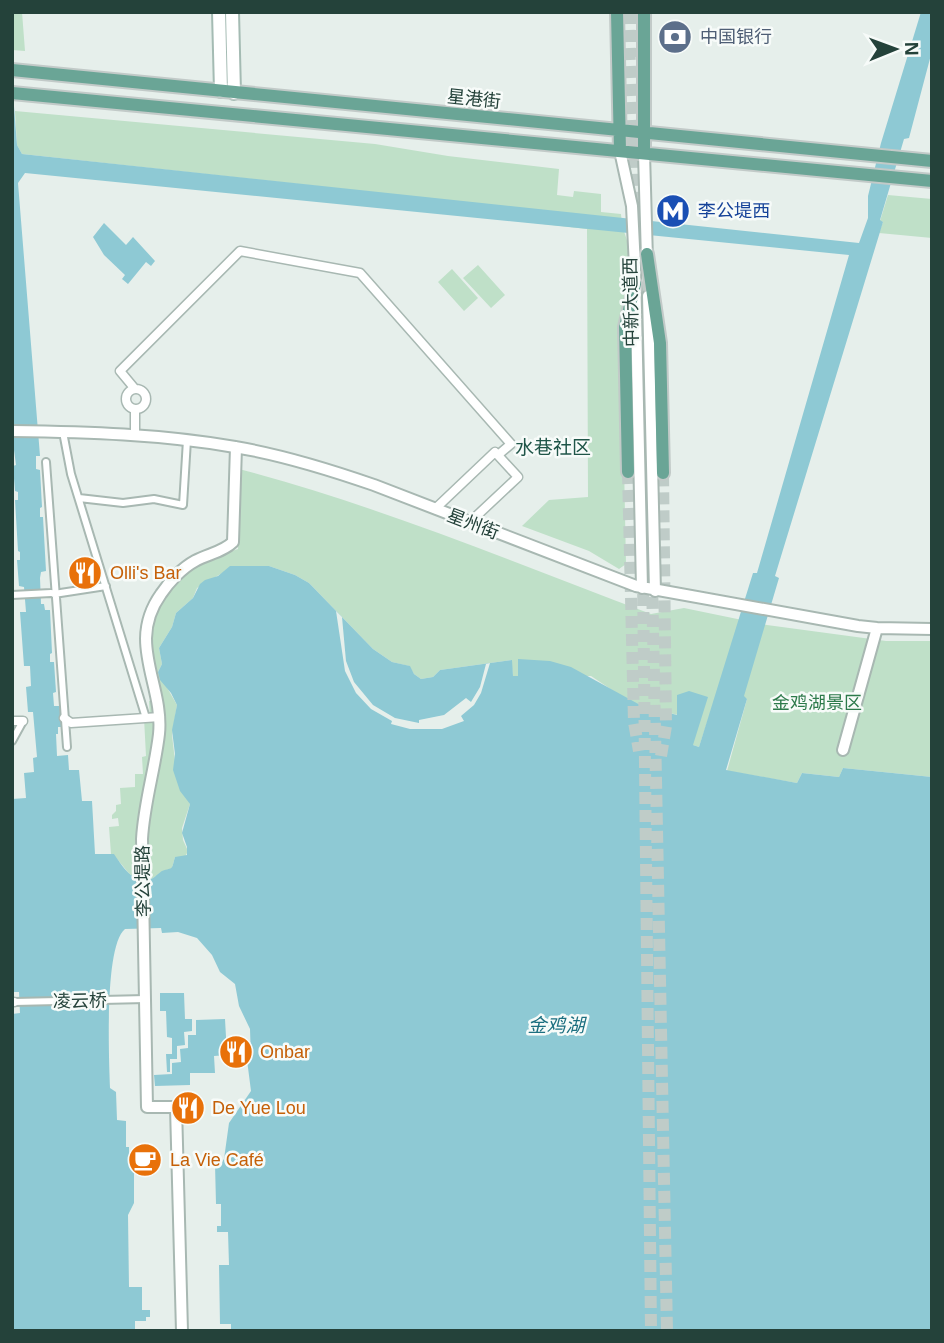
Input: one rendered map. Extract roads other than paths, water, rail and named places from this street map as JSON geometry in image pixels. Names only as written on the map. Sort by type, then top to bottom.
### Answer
[{"type":"main road","points":[[219,12],[227,71]]},
{"type":"main road","points":[[227,92],[232,12]]},
{"type":"main road","name":"中新大道西","points":[[617,12],[620,151]]},
{"type":"main road","name":"中新大道西","points":[[644,12],[644,153]]},
{"type":"main road","name":"星港街","points":[[17,70],[932,161]]},
{"type":"main road","points":[[17,94],[932,181]]},
{"type":"main road","points":[[647,254],[660,342],[663,473]]},
{"type":"main road","points":[[628,472],[625,327],[635,284]]},
{"type":"street","name":"中新大道西","points":[[620,151],[632,206],[642,588]]},
{"type":"street","name":"中新大道西","points":[[644,153],[655,591]]},
{"type":"street","points":[[135,389],[120,371],[240,251],[360,274],[511,444],[498,455]]},
{"type":"street","points":[[135,389],[141,390],[146,398],[144,405],[135,409],[129,406],[126,397],[129,391],[135,389]]},
{"type":"street","points":[[135,409],[135,435]]},
{"type":"street","name":"星州街","points":[[12,431],[135,435],[236,447],[332,471],[642,588],[776,613],[877,628],[932,629]]},
{"type":"street","points":[[63,432],[79,498],[146,718]]},
{"type":"street","points":[[79,498],[123,503],[154,499],[183,505],[187,440]]},
{"type":"street","name":"李公堤路","points":[[182,1331],[176,1107],[147,1107],[142,863],[144,812],[159,736],[160,717],[147,661],[146,640],[148,620],[161,594],[177,575],[193,562],[228,547],[233,542],[236,447]]},
{"type":"street","points":[[435,509],[495,452],[518,477],[470,522]]},
{"type":"street","points":[[46,462],[54,580],[52,594],[67,747]]},
{"type":"street","points":[[15,595],[52,594],[106,586]]},
{"type":"street","points":[[842,750],[877,628]]},
{"type":"street","points":[[64,718],[71,723],[160,717]]},
{"type":"street","points":[[12,721],[23,721],[12,741]]},
{"type":"street","name":"凌云桥","points":[[13,1002],[146,999]]},
{"type":"water","name":"金鸡湖","points":[[921,12],[932,12],[932,51],[909,138],[904,139],[880,220],[883,222],[775,576],[779,578],[744,696],[747,699],[726,770],[797,783],[802,773],[839,777],[843,768],[932,777],[932,1331],[231,1331],[231,1324],[220,1324],[219,1265],[229,1265],[228,1232],[217,1232],[217,1226],[221,1226],[221,1204],[216,1204],[215,1164],[224,1159],[229,1123],[251,1091],[247,1060],[251,1059],[250,1029],[239,1006],[235,984],[220,972],[212,955],[197,938],[178,932],[162,933],[161,928],[125,929],[118,939],[109,1004],[110,1088],[116,1092],[117,1120],[126,1121],[129,1165],[134,1165],[134,1203],[128,1215],[129,1287],[142,1287],[142,1310],[150,1310],[150,1317],[146,1317],[146,1321],[135,1321],[135,1331],[12,1331],[12,1014],[20,1013],[19,992],[12,992],[12,799],[26,798],[24,773],[34,772],[33,758],[37,757],[33,712],[28,712],[26,687],[31,686],[30,666],[24,666],[20,612],[26,612],[24,587],[19,586],[17,560],[20,560],[20,552],[15,500],[18,500],[18,492],[15,491],[13,466],[16,465],[12,435],[12,81],[17,145],[22,154],[859,243],[868,218],[868,196],[881,143]],"holes":[[[25,173],[849,255],[757,573],[753,573],[699,747],[693,745],[708,697],[689,691],[677,695],[677,715],[642,706],[571,667],[550,661],[518,659],[518,676],[513,676],[512,660],[440,670],[433,677],[421,679],[414,674],[410,666],[392,662],[373,649],[309,583],[269,566],[230,566],[218,576],[200,584],[193,598],[176,613],[172,627],[159,648],[162,664],[158,672],[160,680],[177,705],[172,730],[175,754],[173,770],[180,791],[190,804],[182,833],[187,855],[175,857],[171,868],[153,878],[141,880],[130,874],[114,854],[95,854],[92,801],[82,801],[79,770],[69,770],[68,755],[57,756],[56,734],[58,727],[62,727],[61,706],[54,706],[53,693],[56,692],[54,662],[50,662],[50,610],[45,610],[44,604],[41,604],[40,578],[41,572],[46,571],[43,517],[40,517],[40,470],[36,469],[36,456],[40,456],[18,183]]]},
{"type":"water","points":[[104,223],[126,245],[133,237],[155,261],[151,266],[146,262],[128,284],[122,279],[125,275],[104,255],[93,237]]},
{"type":"water","points":[[160,993],[184,993],[185,1019],[192,1019],[192,1031],[184,1032],[185,1045],[177,1046],[177,1059],[170,1059],[170,1072],[167,1072],[166,1054],[172,1054],[172,1038],[167,1037],[166,1011],[160,1011]]},
{"type":"water","points":[[225,1019],[227,1055],[214,1056],[215,1073],[190,1073],[190,1085],[155,1086],[154,1075],[172,1074],[172,1063],[181,1062],[180,1049],[188,1048],[188,1035],[196,1035],[196,1020]]},
{"type":"tunnel","points":[[628,12],[635,208]]},
{"type":"tunnel","points":[[638,12],[638,57]]},
{"type":"tunnel","points":[[644,264],[645,309]]},
{"type":"tunnel","points":[[628,472],[634,722],[639,751]]},
{"type":"tunnel","points":[[661,756],[666,726],[663,473]]},
{"type":"tunnel","points":[[643,576],[651,1331]]},
{"type":"tunnel","points":[[652,579],[667,1331]]},
{"type":"place","name":"中国银行","points":[[675,37]]},
{"type":"place","name":"李公堤西","points":[[673,211]]},
{"type":"place","name":"Olli's Bar","points":[[85,573]]},
{"type":"place","name":"Onbar","points":[[236,1052]]},
{"type":"place","name":"De Yue Lou","points":[[188,1108]]},
{"type":"place","name":"La Vie Café","points":[[145,1160]]},
{"type":"district","name":"水巷社区","points":[[553,447]]},
{"type":"park label","name":"金鸡湖景区","points":[[817,703]]}]
